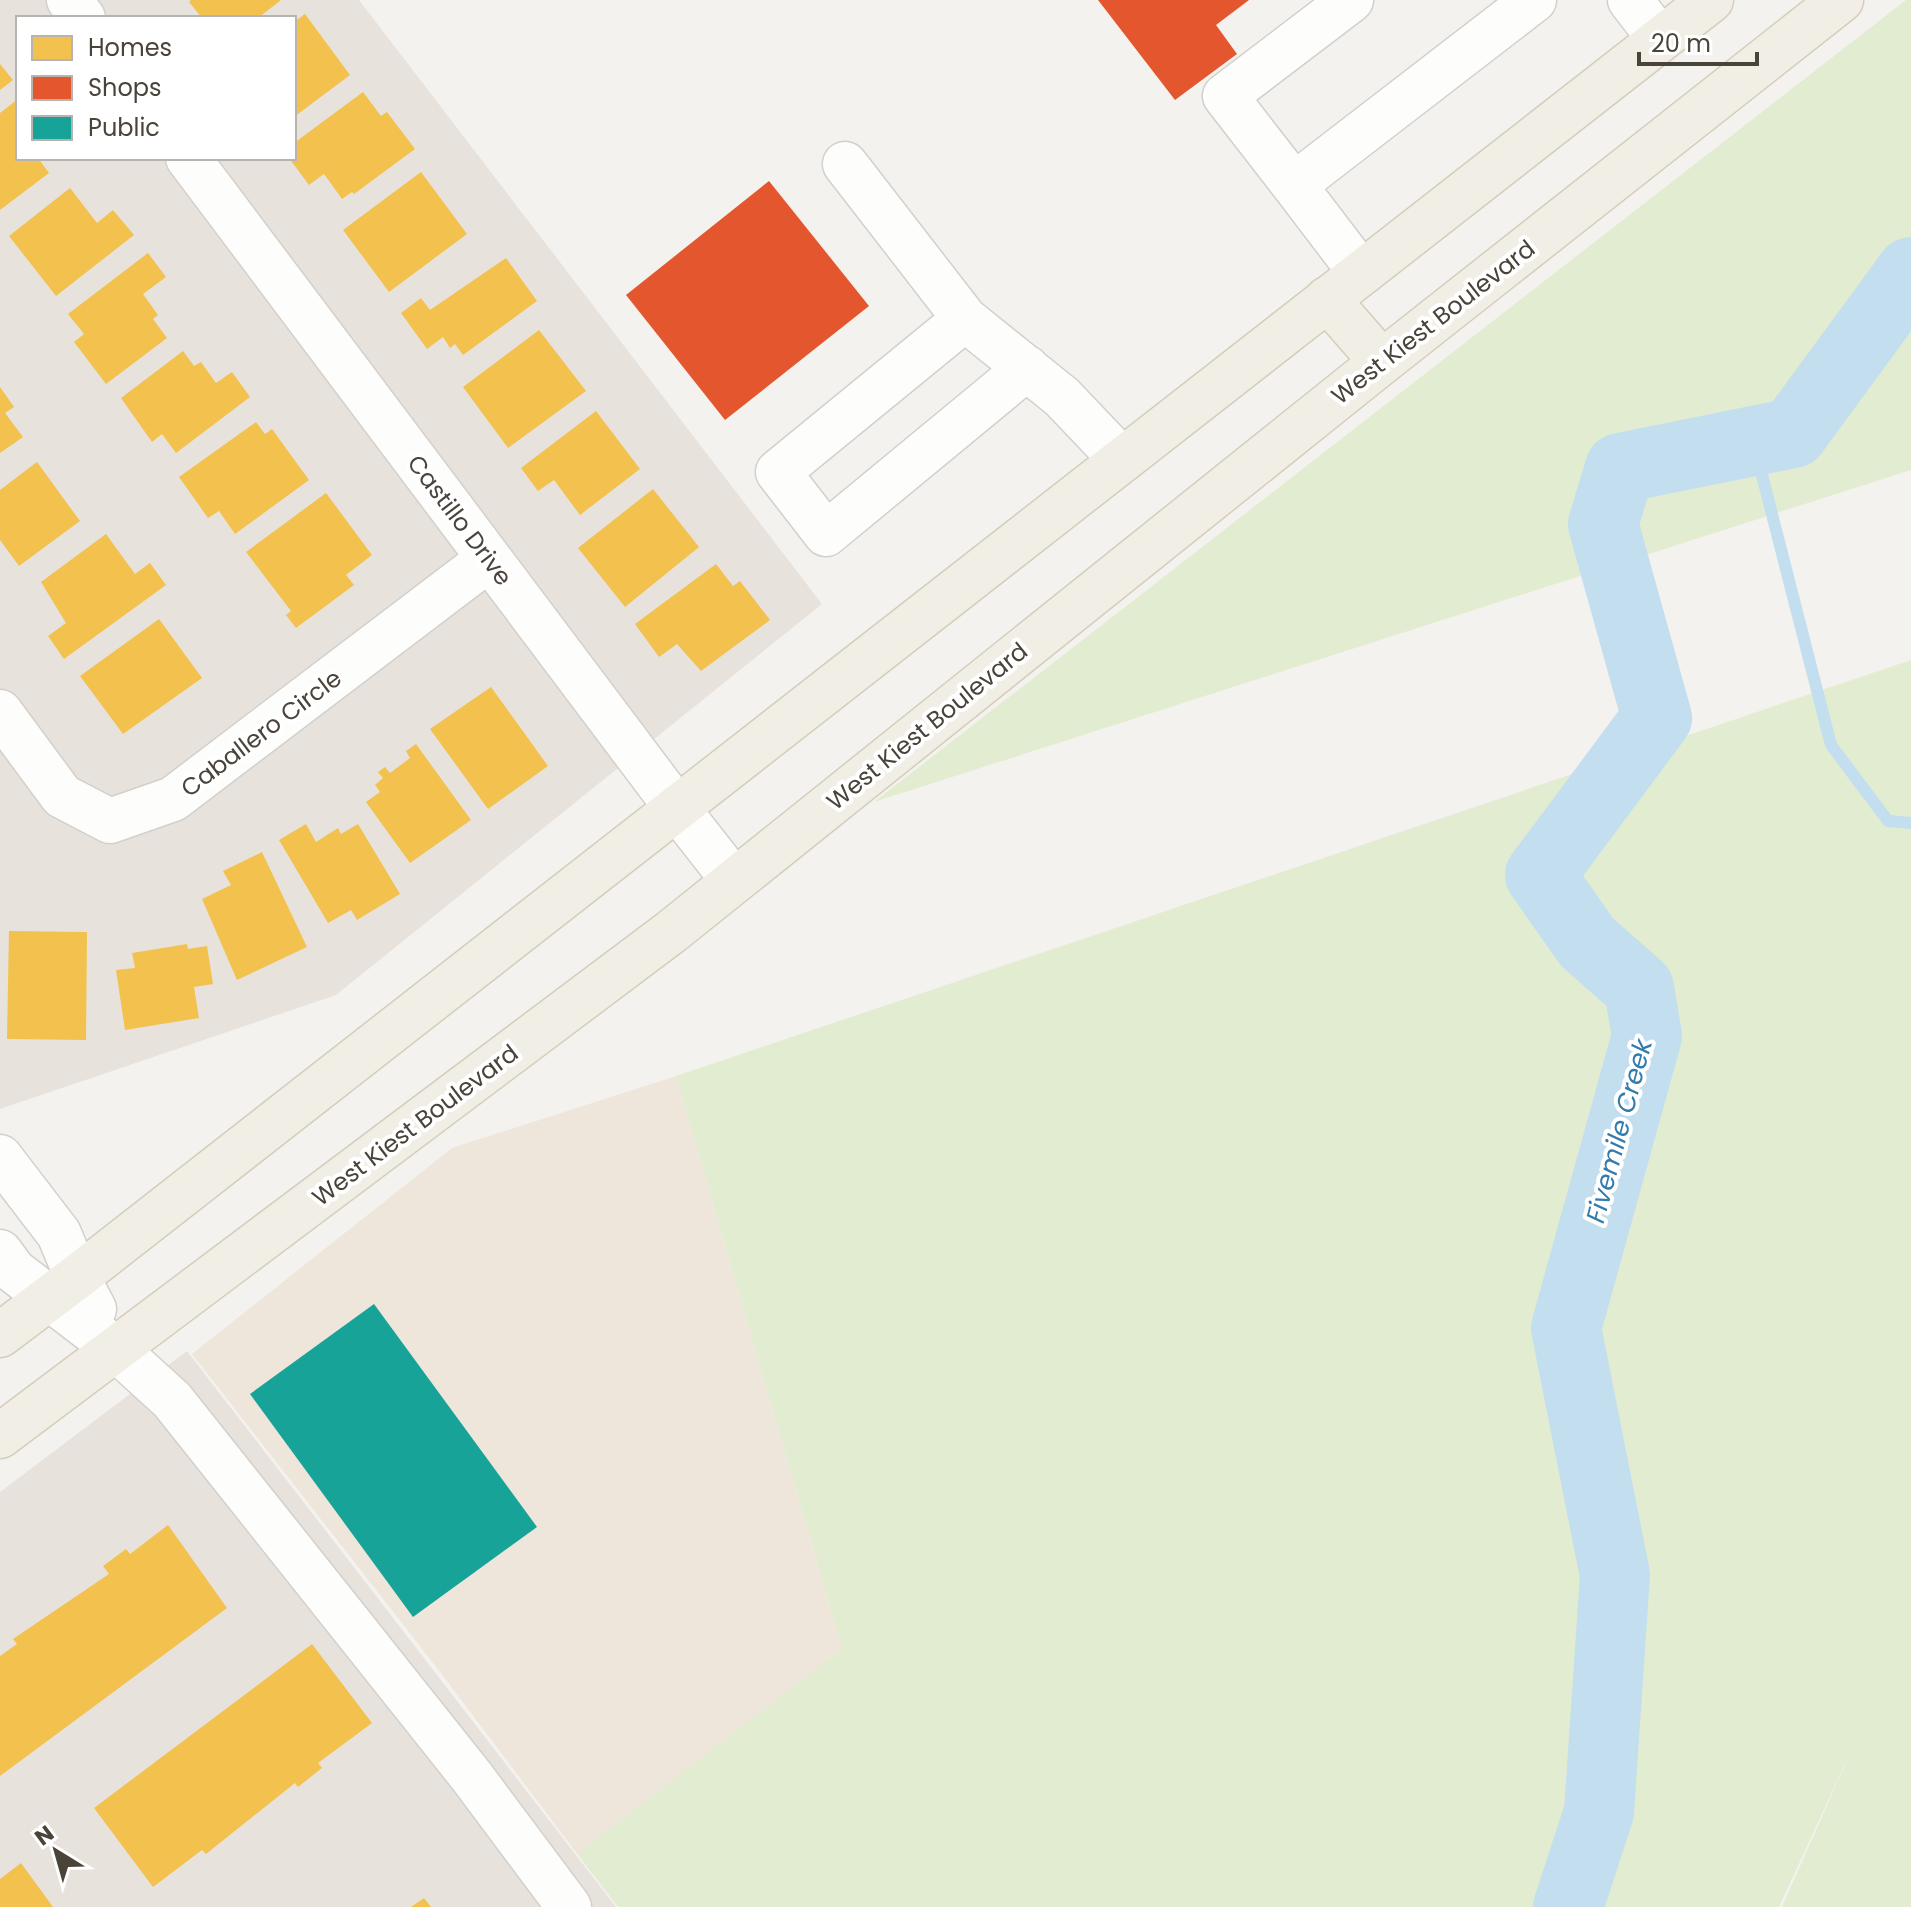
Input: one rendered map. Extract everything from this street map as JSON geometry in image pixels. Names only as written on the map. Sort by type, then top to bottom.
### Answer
[{"type":"main road","points":[[0,1335],[1711,0]]},
{"type":"main road","name":"West Kiest Boulevard","points":[[0,1436],[645,951],[1841,0]]},
{"type":"main road","points":[[1327,299],[1382,362]]},
{"type":"street","points":[[69,0],[81,16]]},
{"type":"street","points":[[1351,0],[1225,96],[1361,273]]},
{"type":"street","points":[[1294,185],[1534,0]]},
{"type":"street","points":[[1630,0],[1660,39]]},
{"type":"street","name":"Castillo Drive","points":[[190,160],[734,881]]},
{"type":"street","points":[[845,164],[965,319],[1062,397],[1122,460]]},
{"type":"street","points":[[965,319],[778,472],[826,534],[1027,368]]},
{"type":"street","name":"Caballero Circle","points":[[0,712],[62,796],[110,821],[173,799],[489,559]]},
{"type":"street","points":[[0,1157],[59,1234],[64,1287]]},
{"type":"street","points":[[0,1252],[14,1271],[64,1287],[116,1349],[172,1400],[472,1777],[569,1907]]},
{"type":"shaded area","points":[[0,0],[359,0],[822,604],[336,995],[0,1109]]},
{"type":"shaded area","points":[[676,1076],[842,1649],[578,1855],[437,1668],[192,1354],[452,1148]]},
{"type":"shaded area","points":[[187,1351],[616,1907],[0,1907],[0,1492]]},
{"type":"green space","points":[[1906,0],[1911,0],[1911,470],[874,802]]},
{"type":"green space","points":[[1911,660],[1911,1907],[1782,1907],[1855,1742],[1779,1907],[618,1907],[578,1855],[581,1851],[842,1649],[676,1076]]},
{"type":"building: Homes","points":[[281,0],[261,16],[200,16],[189,2]]},
{"type":"building: Homes","points":[[305,14],[350,75],[296,116],[296,21]]},
{"type":"building: Homes","points":[[0,64],[13,80],[0,90]]},
{"type":"building: Homes","points":[[363,92],[381,116],[387,112],[415,149],[354,194],[352,192],[342,199],[324,174],[309,185],[290,160],[296,160],[296,142]]},
{"type":"building: Homes","points":[[16,101],[16,160],[39,160],[49,173],[0,210],[0,113]]},
{"type":"building: Homes","points":[[421,172],[467,234],[389,292],[343,230]]},
{"type":"building: Homes","points":[[70,188],[97,223],[113,210],[134,235],[56,296],[9,236]]},
{"type":"building: Homes","points":[[148,253],[166,277],[143,294],[158,315],[153,319],[167,338],[106,384],[74,342],[84,334],[68,314]]},
{"type":"building: Homes","points":[[506,258],[537,301],[463,355],[455,344],[450,348],[443,337],[427,349],[401,313],[421,298],[430,310]]},
{"type":"building: Homes","points":[[539,330],[586,391],[508,448],[463,387]]},
{"type":"building: Homes","points":[[183,351],[194,366],[201,362],[216,383],[232,372],[250,397],[176,453],[162,434],[152,442],[121,398]]},
{"type":"building: Homes","points":[[0,387],[14,407],[5,413],[23,437],[0,453]]},
{"type":"building: Homes","points":[[596,411],[640,469],[580,515],[554,480],[538,491],[521,468]]},
{"type":"building: Homes","points":[[256,422],[265,434],[272,429],[309,480],[235,534],[219,511],[208,518],[179,477]]},
{"type":"building: Homes","points":[[37,462],[80,521],[19,566],[0,540],[0,490]]},
{"type":"building: Homes","points":[[653,489],[699,547],[625,607],[578,548]]},
{"type":"building: Homes","points":[[326,493],[372,555],[346,575],[354,585],[296,628],[286,615],[291,611],[246,552]]},
{"type":"building: Homes","points":[[106,534],[135,574],[150,563],[166,585],[64,659],[48,636],[66,623],[41,582]]},
{"type":"building: Homes","points":[[716,564],[733,586],[740,581],[770,620],[701,671],[677,644],[659,657],[635,624]]},
{"type":"building: Homes","points":[[159,619],[202,678],[123,734],[80,676]]},
{"type":"building: Homes","points":[[491,687],[548,766],[488,809],[430,729]]},
{"type":"building: Homes","points":[[416,744],[471,820],[410,863],[366,802],[380,792],[375,785],[383,778],[378,772],[385,767],[390,773],[410,758],[406,751]]},
{"type":"building: Homes","points":[[306,824],[316,842],[338,828],[341,834],[358,824],[400,894],[357,920],[351,910],[328,923],[279,840]]},
{"type":"building: Homes","points":[[262,852],[307,947],[237,980],[202,899],[231,885],[223,871]]},
{"type":"building: Homes","points":[[9,931],[87,932],[86,1040],[7,1039]]},
{"type":"building: Homes","points":[[187,944],[188,949],[207,946],[213,984],[194,987],[199,1018],[125,1030],[116,970],[135,968],[132,953]]},
{"type":"building: Homes","points":[[168,1525],[227,1608],[0,1776],[0,1656],[17,1644],[13,1639],[109,1574],[103,1566],[126,1549],[130,1554]]},
{"type":"building: Homes","points":[[312,1644],[372,1723],[318,1763],[322,1768],[298,1787],[295,1783],[206,1854],[202,1850],[153,1887],[94,1808]]},
{"type":"building: Homes","points":[[21,1863],[53,1907],[0,1907],[0,1879]]},
{"type":"building: Homes","points":[[424,1898],[431,1907],[411,1907]]},
{"type":"building: Shops","points":[[1098,0],[1249,0],[1216,25],[1237,54],[1175,100]]},
{"type":"building: Shops","points":[[769,181],[869,306],[725,420],[626,295]]},
{"type":"building: Public","points":[[374,1304],[537,1527],[413,1617],[250,1394]]},
{"type":"waterway","name":"Fivemile Creek","points":[[1568,1907],[1599,1812],[1615,1575],[1566,1328],[1647,1036],[1639,988],[1587,942],[1540,875],[1657,718],[1603,524],[1620,468],[1793,433],[1911,272]]},
{"type":"waterway","points":[[1753,440],[1831,745],[1888,821],[1911,823]]}]
